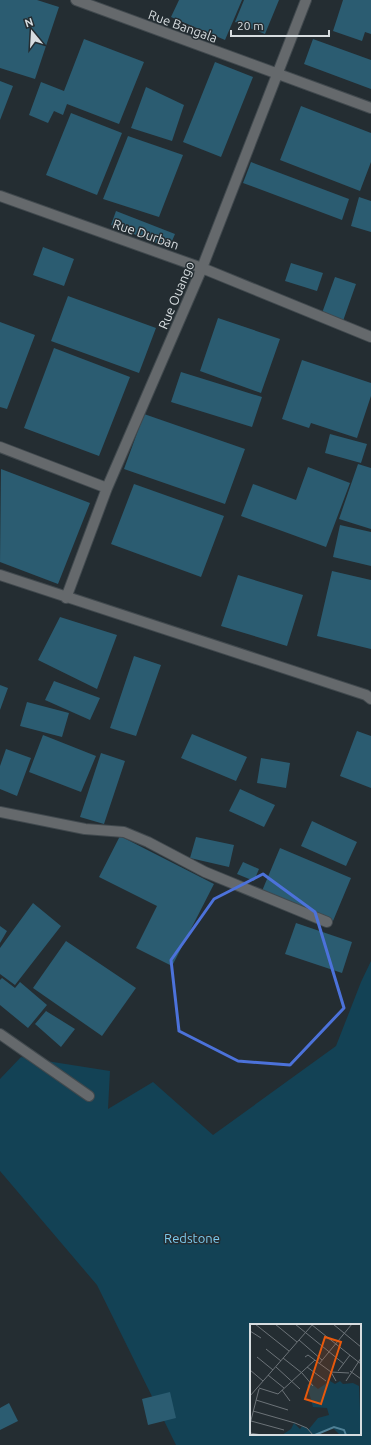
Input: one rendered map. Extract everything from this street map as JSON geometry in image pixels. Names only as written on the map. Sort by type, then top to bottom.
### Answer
[{"type":"street","name":"Rue Bangala","points":[[76,0],[371,108]]},
{"type":"street","name":"Rue Ouango","points":[[66,598],[107,488],[202,268],[306,0]]},
{"type":"street","name":"Rue Durban","points":[[0,196],[202,268],[371,337]]},
{"type":"street","points":[[0,447],[107,488]]},
{"type":"street","points":[[0,575],[66,598],[369,695]]},
{"type":"street","points":[[0,812],[84,829],[124,832],[148,842],[205,872],[327,922]]},
{"type":"street","points":[[0,1034],[89,1096]]},
{"type":"highlighted area","points":[[263,874],[315,912],[344,1008],[290,1065],[238,1061],[179,1031],[171,960],[214,899]]},
{"type":"green space","name":"Redstone","points":[[371,961],[371,1445],[176,1445],[97,1285],[0,1171],[0,1079],[21,1057],[110,1071],[108,1109],[153,1082],[213,1135],[336,1046],[361,982]]},
{"type":"building","points":[[0,0],[37,0],[59,7],[35,79],[0,68]]},
{"type":"building","points":[[179,0],[242,0],[225,40],[171,17]]},
{"type":"building","points":[[244,0],[279,0],[265,34],[235,22]]},
{"type":"building","points":[[343,0],[371,0],[371,34],[365,32],[362,41],[333,31]]},
{"type":"building","points":[[84,39],[144,62],[119,124],[67,104],[63,115],[54,111],[48,123],[29,115],[41,82],[64,91]]},
{"type":"building","points":[[313,39],[371,60],[371,89],[304,64]]},
{"type":"building","points":[[215,62],[253,77],[221,157],[183,142]]},
{"type":"building","points":[[0,81],[13,86],[0,120]]},
{"type":"building","points":[[146,87],[184,105],[172,141],[131,128]]},
{"type":"building","points":[[301,106],[371,133],[371,162],[360,191],[280,160]]},
{"type":"building","points":[[71,113],[122,133],[97,195],[46,175]]},
{"type":"building","points":[[128,136],[183,155],[159,217],[103,199]]},
{"type":"building","points":[[251,162],[349,199],[342,220],[243,183]]},
{"type":"building","points":[[359,197],[371,201],[371,232],[351,226]]},
{"type":"building","points":[[116,211],[175,234],[169,248],[111,225]]},
{"type":"building","points":[[43,247],[74,259],[64,286],[33,275]]},
{"type":"building","points":[[291,263],[323,273],[317,291],[285,281]]},
{"type":"building","points":[[335,277],[356,284],[343,321],[322,313]]},
{"type":"building","points":[[68,296],[156,328],[139,373],[51,341]]},
{"type":"building","points":[[218,318],[280,339],[261,393],[200,371]]},
{"type":"building","points":[[0,322],[35,335],[7,409],[0,407]]},
{"type":"building","points":[[54,348],[130,377],[99,456],[24,428]]},
{"type":"building","points":[[302,360],[371,383],[371,396],[357,438],[311,423],[309,428],[282,419]]},
{"type":"building","points":[[181,372],[262,397],[252,427],[171,402]]},
{"type":"building","points":[[144,414],[245,449],[225,504],[124,469]]},
{"type":"building","points":[[330,434],[367,444],[361,463],[325,453]]},
{"type":"building","points":[[358,464],[371,468],[371,529],[339,519]]},
{"type":"building","points":[[308,467],[350,483],[326,547],[241,516],[253,484],[296,500]]},
{"type":"building","points":[[1,469],[90,503],[58,584],[0,562]]},
{"type":"building","points":[[134,484],[224,516],[201,577],[111,544]]},
{"type":"building","points":[[340,525],[371,532],[371,566],[333,557]]},
{"type":"building","points":[[332,571],[371,580],[371,649],[317,636]]},
{"type":"building","points":[[238,575],[303,595],[287,646],[221,626]]},
{"type":"building","points":[[60,617],[117,635],[97,689],[38,660]]},
{"type":"building","points":[[134,656],[161,665],[136,736],[110,728]]},
{"type":"building","points":[[54,681],[100,698],[90,720],[45,700]]},
{"type":"building","points":[[0,685],[8,688],[0,710]]},
{"type":"building","points":[[27,702],[69,713],[62,737],[20,726]]},
{"type":"building","points":[[357,731],[371,736],[371,788],[340,776]]},
{"type":"building","points":[[192,734],[247,757],[236,781],[181,758]]},
{"type":"building","points":[[43,735],[96,756],[81,792],[29,772]]},
{"type":"building","points":[[6,749],[31,758],[17,796],[0,789],[0,766]]},
{"type":"building","points":[[101,753],[125,761],[104,824],[80,817]]},
{"type":"building","points":[[261,758],[290,763],[286,788],[257,783]]},
{"type":"building","points":[[240,789],[275,805],[264,827],[229,811]]},
{"type":"building","points":[[312,821],[357,842],[346,866],[301,846]]},
{"type":"building","points":[[120,836],[214,884],[172,966],[136,948],[157,906],[99,877]]},
{"type":"building","points":[[196,837],[234,845],[229,867],[190,858]]},
{"type":"building","points":[[280,848],[351,878],[333,921],[262,891]]},
{"type":"building","points":[[243,862],[259,869],[254,881],[237,874]]},
{"type":"building","points":[[33,903],[61,926],[15,985],[0,974],[0,948]]},
{"type":"building","points":[[296,923],[352,942],[342,973],[285,954]]},
{"type":"building","points":[[0,926],[7,931],[0,943]]},
{"type":"building","points":[[66,941],[136,988],[102,1036],[33,988]]},
{"type":"building","points":[[2,978],[15,988],[20,982],[47,1005],[28,1028],[0,1005],[0,980]]},
{"type":"building","points":[[46,1011],[75,1029],[61,1047],[35,1024]]},
{"type":"building","points":[[170,1392],[176,1418],[148,1425],[142,1399]]},
{"type":"building","points":[[9,1403],[18,1421],[0,1430],[0,1408]]}]
